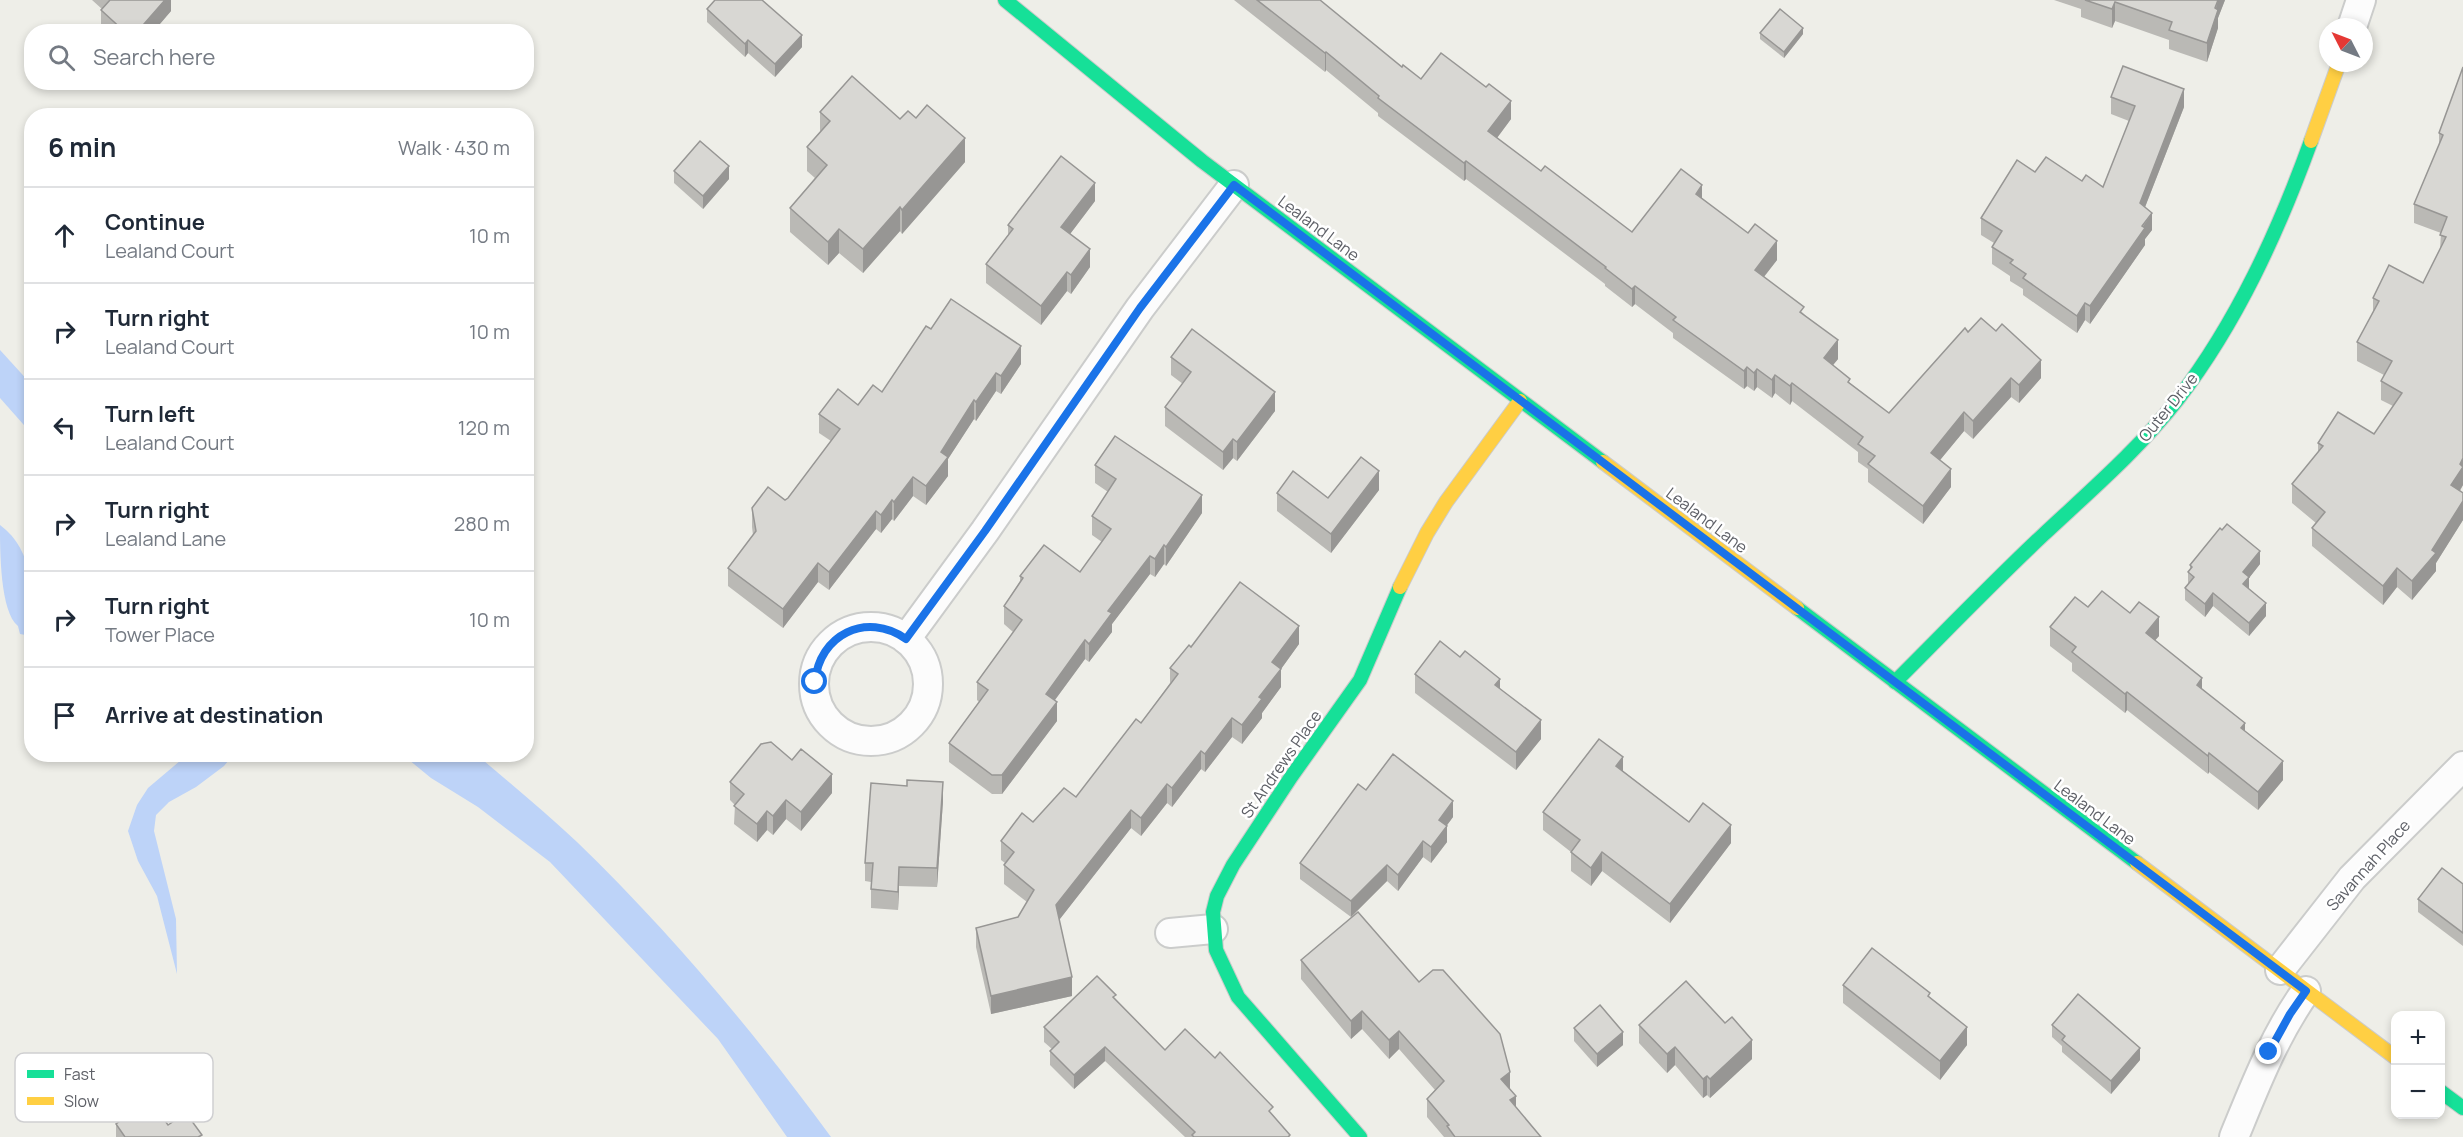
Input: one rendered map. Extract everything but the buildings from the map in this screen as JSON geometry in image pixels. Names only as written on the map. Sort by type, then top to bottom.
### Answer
[{"type":"street","name":"Lealand Lane","points":[[1005,0],[1129,103],[1234,185],[2391,1054]]},
{"type":"street","points":[[2355,18],[2361,0]]},
{"type":"street","name":"Outer Drive","points":[[1895,682],[2133,450],[2192,379],[2236,312],[2275,230],[2302,166],[2336,72]]},
{"type":"street","points":[[906,639],[985,531],[1140,308],[1234,185]]},
{"type":"street","name":"St Andrews Place","points":[[1360,1137],[1238,997],[1216,950],[1213,912],[1216,896],[1233,865],[1291,777],[1360,680],[1390,607],[1427,533],[1446,502],[1520,401]]},
{"type":"street","name":"Savannah Place","points":[[2280,970],[2352,878],[2463,766]]},
{"type":"street","points":[[1170,933],[1213,929]]},
{"type":"street","points":[[2234,1137],[2269,1052],[2306,991]]},
{"type":"street","points":[[2445,1095],[2463,1108]]},
{"type":"water","points":[[0,350],[24,376],[24,425],[0,398]]},
{"type":"water","points":[[0,525],[12,536],[24,557],[24,635],[20,634],[18,626],[12,619],[4,594]]},
{"type":"water","points":[[179,762],[227,762],[196,787],[169,802],[156,815],[154,831],[176,919],[177,974],[157,896],[138,861],[128,831],[137,805],[148,788]]},
{"type":"water","points":[[412,762],[485,762],[553,820],[611,876],[678,947],[742,1022],[831,1137],[787,1137],[718,1039],[550,862],[478,807],[431,778]]},
{"type":"traffic: fast","points":[[1005,0],[1202,161],[1603,462]]},
{"type":"traffic: fast","points":[[1895,682],[2006,571],[2131,452],[2178,399],[2199,370],[2237,308],[2285,209],[2311,141]]},
{"type":"traffic: fast","points":[[1360,1137],[1238,997],[1216,950],[1213,912],[1217,896],[1233,865],[1291,777],[1360,680],[1400,587]]},
{"type":"traffic: fast","points":[[1797,608],[2137,863]]},
{"type":"traffic: fast","points":[[2445,1095],[2463,1108]]},
{"type":"traffic: slow","points":[[2311,141],[2336,72]]},
{"type":"traffic: slow","points":[[1400,587],[1427,533],[1446,502],[1520,401]]},
{"type":"traffic: slow","points":[[1603,462],[1797,608]]},
{"type":"traffic: slow","points":[[2137,863],[2391,1054]]},
{"type":"route","points":[[815,682],[819,660],[824,652],[834,641],[849,631],[876,627],[900,634],[906,639],[985,531],[1140,308],[1234,185],[2306,991],[2269,1052]]}]
